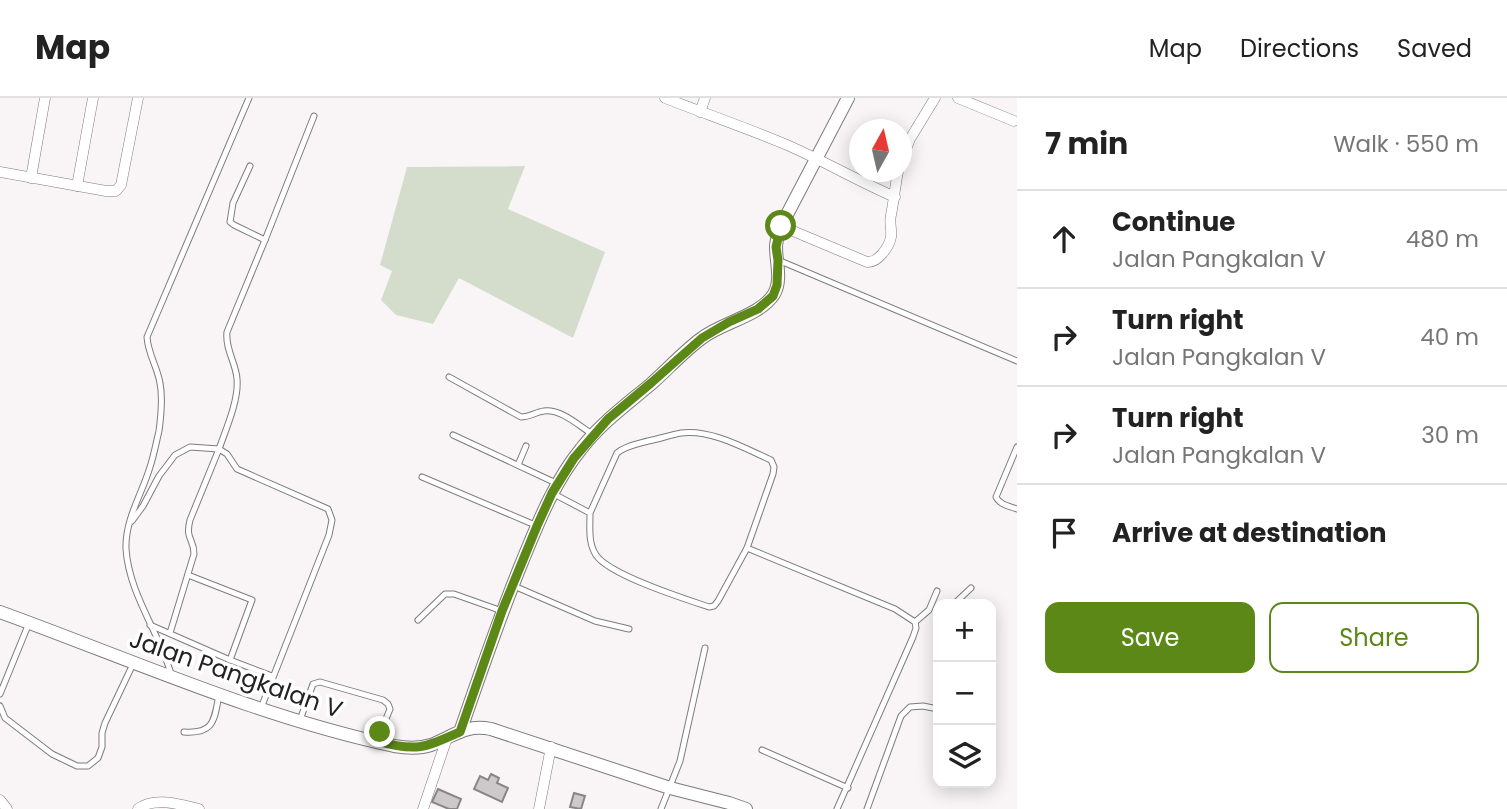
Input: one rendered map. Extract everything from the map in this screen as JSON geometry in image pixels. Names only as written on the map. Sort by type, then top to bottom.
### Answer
[{"type":"street","points":[[31,178],[45,98]]},
{"type":"street","points":[[77,186],[93,98]]},
{"type":"street","points":[[0,172],[116,191],[119,188],[138,98]]},
{"type":"street","points":[[665,98],[785,144],[895,197]]},
{"type":"street","points":[[700,112],[705,98]]},
{"type":"street","points":[[460,732],[502,611],[555,489],[574,458],[608,419],[702,338],[765,303],[776,290],[776,247],[781,226],[848,98]]},
{"type":"street","points":[[912,136],[935,98]]},
{"type":"street","points":[[958,98],[1014,121]]},
{"type":"street","points":[[781,226],[872,263],[891,240],[890,218],[897,182]]},
{"type":"street","name":"Jalan Pangkalan V","points":[[0,612],[219,695],[300,722],[410,748],[429,746],[472,727],[491,729],[670,788],[746,809]]},
{"type":"street","points":[[423,809],[447,738]]},
{"type":"street","points":[[539,809],[551,747]]},
{"type":"street","points":[[0,800],[6,809]]},
{"type":"street","points":[[138,809],[160,802],[199,809]]},
{"type":"lane","points":[[172,676],[138,596],[126,550],[128,527],[151,466],[159,428],[160,382],[148,350],[147,337],[249,98]]},
{"type":"lane","points":[[170,634],[194,554],[194,547],[188,538],[190,520],[219,449],[235,398],[237,378],[226,341],[227,332],[314,117]]},
{"type":"lane","points":[[250,166],[233,203],[229,219],[234,226],[265,240]]},
{"type":"lane","points":[[778,260],[1017,361]]},
{"type":"lane","points":[[449,377],[521,417],[555,411],[593,435]]},
{"type":"lane","points":[[680,433],[706,435],[746,449],[773,463],[773,474],[747,548],[714,606],[709,607],[670,595],[602,563],[590,542],[590,513],[621,449],[680,433]]},
{"type":"lane","points":[[453,435],[518,465],[590,513]]},
{"type":"lane","points":[[518,465],[526,446]]},
{"type":"lane","points":[[128,527],[175,455],[190,447],[219,449],[227,454],[237,470],[328,509],[332,520],[330,534],[260,709]]},
{"type":"lane","points":[[1017,447],[996,496],[998,502],[1017,509]]},
{"type":"lane","points":[[422,477],[537,526]]},
{"type":"lane","points":[[747,548],[895,609],[915,622],[913,637],[837,809]]},
{"type":"lane","points":[[188,575],[252,600],[230,660]]},
{"type":"lane","points":[[513,585],[595,621],[629,629]]},
{"type":"lane","points":[[959,599],[971,588]]},
{"type":"lane","points":[[915,622],[929,610],[937,590]]},
{"type":"lane","points":[[418,620],[446,594],[454,594],[502,611]]},
{"type":"lane","points":[[0,694],[29,623]]},
{"type":"lane","points":[[150,625],[272,676]]},
{"type":"lane","points":[[661,809],[680,761],[705,648]]},
{"type":"lane","points":[[0,706],[5,718],[52,754],[77,766],[88,766],[98,758],[105,723],[134,662]]},
{"type":"lane","points":[[300,722],[313,684],[320,682],[388,704],[390,709],[377,741]]},
{"type":"lane","points":[[184,732],[199,733],[206,730],[212,723],[219,695]]},
{"type":"lane","points":[[867,809],[901,716],[910,708],[933,708]]},
{"type":"lane","points":[[762,750],[848,788]]},
{"type":"green space","points":[[525,166],[508,209],[605,252],[573,338],[459,278],[433,324],[396,315],[381,300],[392,271],[380,265],[407,167]]},
{"type":"building","points":[[491,774],[499,778],[497,783],[508,788],[502,802],[474,789],[480,776],[488,780]]},
{"type":"building","points":[[438,789],[461,799],[457,809],[449,809],[432,802]]},
{"type":"building","points":[[574,793],[585,796],[581,809],[570,807]]},
{"type":"route","points":[[380,732],[377,741],[410,748],[429,746],[460,732],[502,611],[537,526],[552,493],[574,458],[608,419],[702,338],[758,309],[773,296],[777,285],[776,247],[781,226]]}]
